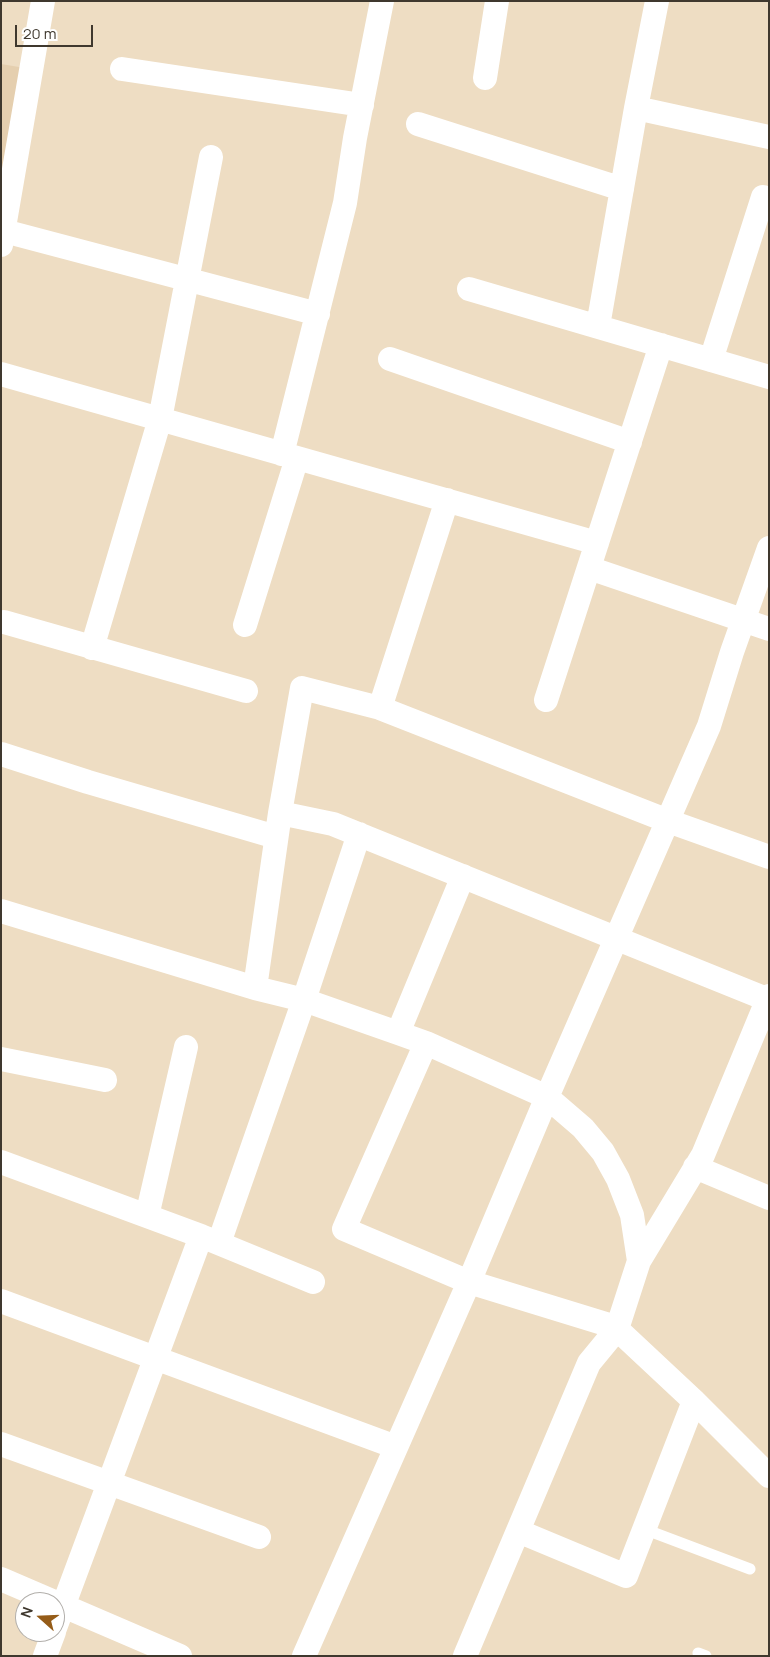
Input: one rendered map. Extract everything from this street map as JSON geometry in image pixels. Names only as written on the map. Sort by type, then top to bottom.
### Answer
[{"type":"street","points":[[43,1],[2,238],[187,279],[318,314]]},
{"type":"street","points":[[244,625],[289,456],[318,314],[345,203],[382,1]]},
{"type":"street","points":[[485,78],[497,1]]},
{"type":"street","points":[[598,326],[636,108],[657,1]]},
{"type":"street","points":[[122,69],[362,105]]},
{"type":"street","points":[[636,108],[769,137]]},
{"type":"street","points":[[418,124],[622,189]]},
{"type":"street","points":[[92,648],[160,419],[211,157]]},
{"type":"street","points":[[711,360],[763,197]]},
{"type":"street","points":[[469,289],[769,377]]},
{"type":"street","points":[[546,700],[661,345]]},
{"type":"street","points":[[390,359],[630,442]]},
{"type":"street","points":[[1,374],[597,543]]},
{"type":"street","points":[[380,708],[447,500]]},
{"type":"street","points":[[304,1656],[469,1282],[616,937],[709,726],[743,620],[769,548]]},
{"type":"street","points":[[589,568],[769,629]]},
{"type":"street","points":[[4,622],[246,691]]},
{"type":"street","points":[[255,988],[276,836],[302,688],[380,708],[668,821],[769,857]]},
{"type":"street","points":[[1,754],[88,782],[276,836]]},
{"type":"street","points":[[280,813],[333,824],[768,998],[703,1155],[639,1261],[617,1329],[589,1363],[465,1656]]},
{"type":"street","points":[[65,1600],[155,1359],[210,1239],[304,1000],[359,834]]},
{"type":"street","points":[[398,1032],[463,876]]},
{"type":"street","points":[[1,911],[255,988],[304,1000],[398,1032],[547,1097],[583,1128],[603,1152],[618,1179],[632,1215],[639,1261]]},
{"type":"street","points":[[426,1043],[344,1229],[469,1282],[617,1329],[694,1401],[769,1476]]},
{"type":"street","points":[[147,1216],[186,1047]]},
{"type":"street","points":[[1,1059],[105,1080]]},
{"type":"street","points":[[1,1162],[210,1239],[313,1282]]},
{"type":"street","points":[[695,1168],[769,1198]]},
{"type":"street","points":[[1,1301],[396,1448]]},
{"type":"street","points":[[518,1531],[626,1576],[694,1401]]},
{"type":"street","points":[[1,1444],[259,1537]]},
{"type":"street","points":[[1,1579],[32,1592]]},
{"type":"street","points":[[65,1606],[180,1656]]},
{"type":"street","points":[[45,1656],[50,1642]]},
{"type":"lane","points":[[644,1530],[750,1569]]},
{"type":"shaded area","points":[[1,64],[31,69],[1,244]]}]
